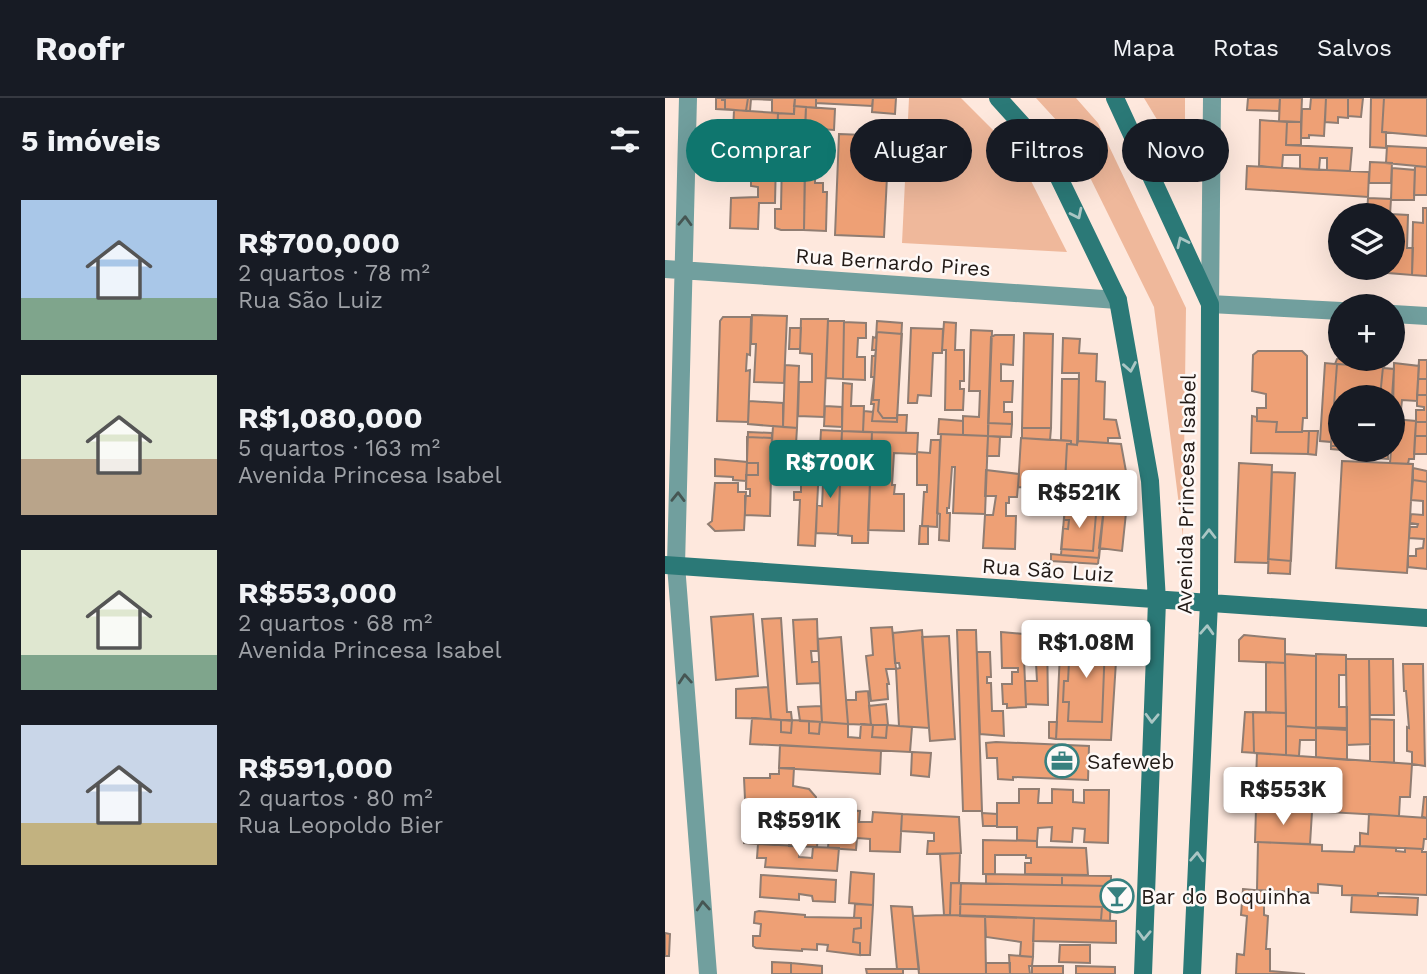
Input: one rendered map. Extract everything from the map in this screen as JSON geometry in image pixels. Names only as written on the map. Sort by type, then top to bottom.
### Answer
[{"type":"main road","name":"Avenida Princesa Isabel","points":[[998,98],[1046,151],[1118,300],[1150,481],[1157,600],[1143,974]]},
{"type":"main road","points":[[1115,98],[1210,304]]},
{"type":"main road","name":"Avenida Princesa Isabel","points":[[1192,974],[1209,603],[1210,304]]},
{"type":"main road","name":"Rua São Luiz","points":[[671,565],[1427,618]]},
{"type":"street","points":[[688,98],[674,269],[671,565],[708,974]]},
{"type":"street","name":"Avenida Princesa Isabel","points":[[1210,304],[1212,98]]},
{"type":"street","name":"Rua Bernardo Pires","points":[[674,269],[1118,300]]},
{"type":"street","points":[[1210,304],[1328,310]]},
{"type":"street","points":[[1405,315],[1427,316]]},
{"type":"shaded area","points":[[909,98],[961,98],[986,123],[986,182],[1032,182],[1067,252],[902,243],[905,182],[972,182],[972,119],[908,119]]},
{"type":"shaded area","points":[[1036,98],[1076,98],[1094,119],[1055,119]]},
{"type":"shaded area","points":[[1144,98],[1185,98],[1185,119],[1157,119]]},
{"type":"shaded area","points":[[1108,144],[1122,173],[1122,182],[1126,182],[1186,308],[1183,537],[1154,307],[1092,182],[1108,182]]},
{"type":"building","points":[[716,98],[772,98],[772,100],[751,99],[750,111],[716,109]]},
{"type":"building","points":[[722,98],[748,98],[746,111],[725,109],[725,100]]},
{"type":"building","points":[[772,98],[795,98],[794,114],[772,113]]},
{"type":"building","points":[[795,98],[816,98],[816,108],[794,106]]},
{"type":"building","points":[[816,98],[873,98],[872,106],[816,103]]},
{"type":"building","points":[[816,98],[873,98],[872,106],[816,103]]},
{"type":"building","points":[[873,98],[896,98],[895,114],[872,112]]},
{"type":"building","points":[[1248,98],[1280,98],[1279,111],[1247,110]]},
{"type":"building","points":[[1280,98],[1302,98],[1301,122],[1279,121]]},
{"type":"building","points":[[1311,98],[1326,98],[1324,136],[1309,135],[1309,138],[1301,138],[1302,109],[1310,109]]},
{"type":"building","points":[[1326,98],[1348,98],[1348,118],[1338,117],[1338,123],[1325,122]]},
{"type":"building","points":[[1348,98],[1363,98],[1361,117],[1348,116]]},
{"type":"building","points":[[1371,98],[1384,98],[1382,132],[1386,132],[1386,148],[1370,147]]},
{"type":"building","points":[[1384,98],[1427,98],[1427,136],[1382,132]]},
{"type":"building","points":[[794,106],[806,107],[806,119],[778,119],[778,113],[794,114]]},
{"type":"building","points":[[806,107],[835,109],[835,119],[805,119]]},
{"type":"building","points":[[734,110],[778,113],[778,119],[734,119]]},
{"type":"building","points":[[1260,120],[1287,122],[1286,145],[1352,148],[1350,171],[1327,170],[1327,158],[1320,158],[1319,170],[1300,169],[1300,155],[1283,155],[1282,168],[1259,166]]},
{"type":"building","points":[[1287,122],[1301,122],[1301,145],[1286,145]]},
{"type":"building","points":[[839,134],[850,134],[850,182],[887,182],[884,237],[835,235]]},
{"type":"building","points":[[1387,146],[1427,148],[1427,167],[1386,163]]},
{"type":"building","points":[[1370,162],[1392,163],[1391,183],[1369,183]]},
{"type":"building","points":[[1247,166],[1369,172],[1368,197],[1246,189]]},
{"type":"building","points":[[1415,166],[1427,167],[1427,195],[1414,195]]},
{"type":"building","points":[[1392,168],[1415,170],[1414,200],[1391,200]]},
{"type":"building","points":[[751,182],[775,182],[775,203],[759,203],[758,229],[730,228],[731,198],[758,197],[758,187],[751,186]]},
{"type":"building","points":[[782,182],[805,182],[804,230],[775,228],[775,209],[781,209]]},
{"type":"building","points":[[805,182],[823,183],[823,192],[827,192],[826,231],[804,230]]},
{"type":"building","points":[[1368,198],[1391,199],[1391,203],[1368,203]]},
{"type":"building","points":[[1423,208],[1427,208],[1427,276],[1412,275],[1413,222],[1423,223]]},
{"type":"building","points":[[1405,215],[1408,215],[1407,248],[1413,248],[1412,275],[1405,274]]},
{"type":"building","points":[[752,315],[787,316],[784,383],[754,382],[756,344],[751,344]]},
{"type":"building","points":[[723,317],[751,317],[750,355],[747,354],[746,371],[750,370],[748,422],[717,421],[720,321]]},
{"type":"building","points":[[801,319],[828,319],[824,417],[798,416],[799,382],[812,382],[812,354],[800,353]]},
{"type":"building","points":[[828,321],[844,321],[843,379],[826,378]]},
{"type":"building","points":[[877,321],[902,323],[897,422],[872,421],[872,356],[875,356],[876,350],[872,350]]},
{"type":"building","points":[[844,322],[866,323],[866,338],[858,338],[857,357],[865,357],[865,380],[843,379]]},
{"type":"building","points":[[944,322],[956,323],[955,350],[964,350],[964,381],[960,381],[960,389],[964,389],[963,410],[945,410],[946,350],[942,350]]},
{"type":"building","points":[[790,328],[801,328],[800,349],[789,349]]},
{"type":"building","points":[[911,328],[943,329],[942,353],[933,353],[931,396],[918,395],[917,403],[908,403]]},
{"type":"building","points":[[971,330],[992,331],[988,436],[963,435],[963,416],[979,417],[980,391],[969,391]]},
{"type":"building","points":[[877,332],[902,334],[897,418],[883,418],[878,411],[879,400],[873,400]]},
{"type":"building","points":[[1024,333],[1053,334],[1051,428],[1022,428]]},
{"type":"building","points":[[1014,335],[1013,365],[1001,364],[1001,381],[1013,381],[1012,402],[1004,402],[1004,412],[1012,412],[1012,424],[988,423],[991,337]]},
{"type":"building","points":[[1063,338],[1080,339],[1079,353],[1097,354],[1096,381],[1105,382],[1104,419],[1116,420],[1120,438],[1108,438],[1108,443],[1078,441],[1079,373],[1062,373]]},
{"type":"building","points":[[1258,351],[1302,351],[1307,356],[1307,418],[1303,418],[1302,432],[1276,432],[1277,422],[1257,421],[1257,408],[1266,408],[1266,394],[1252,391],[1253,355]]},
{"type":"building","points":[[1258,351],[1302,351],[1307,356],[1307,418],[1303,418],[1302,431],[1309,431],[1308,454],[1251,453],[1252,416],[1257,417],[1257,408],[1266,408],[1266,394],[1252,391],[1253,355]]},
{"type":"building","points":[[1419,360],[1427,360],[1427,379],[1418,379]]},
{"type":"building","points":[[1325,363],[1328,363],[1328,371],[1394,371],[1393,385],[1328,385],[1328,442],[1320,441]]},
{"type":"building","points":[[1405,364],[1419,366],[1417,401],[1405,400],[1405,385],[1394,385],[1394,371],[1405,371]]},
{"type":"building","points":[[785,365],[799,366],[797,428],[783,427]]},
{"type":"building","points":[[1336,371],[1383,371],[1381,385],[1335,385]]},
{"type":"building","points":[[1062,379],[1079,379],[1077,445],[1061,440]]},
{"type":"building","points":[[1418,379],[1427,379],[1427,395],[1417,395]]},
{"type":"building","points":[[843,383],[852,384],[851,406],[864,406],[863,432],[842,431]]},
{"type":"building","points":[[1417,395],[1427,395],[1427,422],[1416,422],[1416,410],[1424,410],[1424,407],[1417,406]]},
{"type":"building","points":[[749,401],[783,403],[783,427],[748,424]]},
{"type":"building","points":[[825,406],[842,407],[842,427],[824,426]]},
{"type":"building","points":[[864,411],[873,412],[872,421],[897,422],[897,415],[907,415],[906,433],[863,432]]},
{"type":"building","points":[[939,419],[963,421],[963,435],[938,434]]},
{"type":"building","points":[[1405,420],[1416,421],[1414,459],[1409,459],[1408,464],[1390,463],[1405,462]]},
{"type":"building","points":[[1416,422],[1427,422],[1427,436],[1415,436]]},
{"type":"building","points":[[988,423],[1012,424],[1011,437],[988,436]]},
{"type":"building","points":[[773,426],[797,428],[796,444],[772,442]]},
{"type":"building","points":[[1022,428],[1051,428],[1050,440],[1022,438]]},
{"type":"building","points":[[821,430],[842,431],[841,449],[820,448]]},
{"type":"building","points":[[842,431],[872,432],[868,543],[852,543],[852,536],[838,535]]},
{"type":"building","points":[[1309,431],[1318,431],[1316,455],[1308,454]]},
{"type":"building","points":[[748,432],[772,433],[770,516],[745,515],[745,496],[750,496],[750,489],[746,489]]},
{"type":"building","points":[[872,432],[918,433],[917,454],[894,453],[892,485],[895,485],[894,494],[904,494],[904,531],[868,530]]},
{"type":"building","points":[[941,434],[988,436],[985,514],[953,513],[955,467],[952,467],[947,508],[947,513],[950,513],[949,541],[939,540],[940,514],[937,513]]},
{"type":"building","points":[[988,436],[1000,437],[999,456],[987,456]]},
{"type":"building","points":[[1415,436],[1427,436],[1427,454],[1414,454]]},
{"type":"building","points":[[747,437],[772,438],[770,516],[745,515],[745,496],[750,496],[750,489],[746,489],[746,475],[758,475],[758,463],[747,463]]},
{"type":"building","points":[[1021,438],[1071,441],[1071,444],[1067,444],[1065,481],[1058,481],[1057,489],[1018,487]]},
{"type":"building","points":[[931,440],[940,440],[937,527],[922,526],[924,492],[927,492],[927,485],[917,485],[917,452],[930,453]]},
{"type":"building","points":[[1078,441],[1121,444],[1127,477],[1107,476],[1106,488],[1065,485],[1067,444],[1077,445]]},
{"type":"building","points":[[715,459],[747,462],[746,481],[715,476]]},
{"type":"building","points":[[824,461],[841,462],[838,534],[816,533],[817,505],[822,506]]},
{"type":"building","points":[[1342,462],[1413,464],[1407,573],[1336,568]]},
{"type":"building","points":[[1239,463],[1272,465],[1268,563],[1235,562]]},
{"type":"building","points":[[795,466],[819,467],[815,546],[798,545],[800,500],[794,500],[794,492],[801,492],[801,481],[795,481]]},
{"type":"building","points":[[1413,468],[1427,471],[1427,482],[1413,480]]},
{"type":"building","points":[[986,470],[1019,474],[1017,497],[1009,497],[1009,503],[1006,503],[1006,516],[1016,516],[1015,549],[983,548],[985,515],[993,515],[996,496],[985,496]]},
{"type":"building","points":[[1272,472],[1295,473],[1291,561],[1268,559]]},
{"type":"building","points":[[1272,472],[1295,473],[1290,574],[1268,573]]},
{"type":"building","points":[[1413,480],[1427,482],[1427,569],[1408,567],[1408,556],[1416,556],[1416,549],[1423,548],[1424,539],[1409,538],[1410,527],[1417,527],[1418,524],[1410,523],[1411,514],[1423,515],[1423,501],[1411,500]]},
{"type":"building","points":[[1058,481],[1065,481],[1065,485],[1106,488],[1099,558],[1061,555],[1065,505],[1055,504]]},
{"type":"building","points":[[1058,481],[1065,481],[1065,485],[1106,488],[1098,564],[1051,561],[1051,554],[1061,555],[1065,505],[1055,504]]},
{"type":"building","points":[[715,483],[738,483],[738,492],[746,492],[744,530],[715,531],[708,524],[712,521]]},
{"type":"building","points":[[1106,491],[1128,494],[1122,551],[1099,548]]},
{"type":"building","points":[[1065,506],[1079,507],[1078,512],[1096,514],[1093,551],[1061,549],[1063,528],[1068,529],[1069,520],[1064,520]]},
{"type":"building","points":[[920,526],[928,526],[928,544],[919,544]]},
{"type":"building","points":[[753,614],[758,676],[716,680],[711,617]]},
{"type":"building","points":[[781,618],[787,712],[791,712],[792,721],[771,719],[762,619]]},
{"type":"building","points":[[817,619],[818,651],[811,651],[812,662],[819,661],[820,683],[797,684],[793,620]]},
{"type":"building","points":[[1047,623],[1112,625],[1118,630],[1111,740],[1056,739],[1061,631],[1047,630]]},
{"type":"building","points":[[892,627],[896,669],[886,669],[888,699],[871,701],[866,656],[873,655],[871,628]]},
{"type":"building","points":[[922,630],[929,728],[899,726],[896,669],[900,668],[899,663],[895,663],[893,633]]},
{"type":"building","points":[[957,630],[976,630],[982,811],[963,811]]},
{"type":"building","points":[[1001,632],[1023,634],[1026,707],[1007,708],[1007,704],[1003,704],[1002,684],[1012,684],[1012,672],[1018,672],[1018,668],[1002,668]]},
{"type":"building","points":[[1047,632],[1048,705],[1026,704],[1025,681],[1037,681],[1036,663],[1025,664],[1023,633]]},
{"type":"building","points":[[1244,635],[1285,639],[1285,663],[1239,661],[1239,640]]},
{"type":"building","points":[[949,636],[955,739],[930,741],[922,637]]},
{"type":"building","points":[[841,637],[848,724],[822,722],[818,639]]},
{"type":"building","points":[[1070,643],[1105,644],[1102,722],[1068,721],[1069,702],[1063,702],[1064,681],[1068,681]]},
{"type":"building","points":[[977,652],[990,652],[991,677],[987,677],[987,683],[991,683],[992,711],[1003,711],[1004,736],[980,734]]},
{"type":"building","points":[[1285,654],[1316,656],[1316,728],[1286,726]]},
{"type":"building","points":[[1316,654],[1346,655],[1346,675],[1339,675],[1339,707],[1347,707],[1347,728],[1316,727]]},
{"type":"building","points":[[1346,659],[1369,659],[1370,744],[1347,745]]},
{"type":"building","points":[[1369,659],[1393,659],[1394,715],[1370,715]]},
{"type":"building","points":[[1266,662],[1285,663],[1286,713],[1266,712]]},
{"type":"building","points":[[1403,664],[1423,664],[1425,766],[1412,764],[1412,752],[1407,751],[1407,727],[1409,728]]},
{"type":"building","points":[[768,687],[771,719],[736,718],[736,689]]},
{"type":"building","points":[[868,691],[871,725],[848,724],[846,700],[856,700],[856,692]]},
{"type":"building","points":[[886,704],[888,725],[871,725],[869,706]]},
{"type":"building","points":[[821,706],[822,722],[800,721],[798,707]]},
{"type":"building","points":[[1245,712],[1286,713],[1286,755],[1242,752]]},
{"type":"building","points":[[1253,712],[1286,713],[1286,755],[1254,753]]},
{"type":"building","points":[[752,718],[781,720],[781,732],[791,733],[792,720],[809,721],[809,733],[819,734],[820,722],[848,724],[848,737],[860,738],[861,724],[873,725],[872,737],[886,738],[887,725],[912,727],[910,752],[750,744]]},
{"type":"building","points":[[1370,719],[1394,720],[1394,763],[1370,761]]},
{"type":"building","points":[[781,720],[792,720],[791,733],[781,732]]},
{"type":"building","points":[[809,721],[820,722],[819,734],[809,733]]},
{"type":"building","points":[[1049,722],[1057,722],[1056,739],[1049,738]]},
{"type":"building","points":[[873,725],[887,725],[886,738],[872,737]]},
{"type":"building","points":[[1286,726],[1316,728],[1316,740],[1300,740],[1299,756],[1286,755]]},
{"type":"building","points":[[1316,728],[1347,730],[1347,760],[1316,757]]},
{"type":"building","points":[[986,743],[1089,746],[1088,780],[1013,777],[1013,780],[998,779],[997,758],[987,758]]},
{"type":"building","points":[[780,745],[881,751],[880,774],[779,768]]},
{"type":"building","points":[[912,752],[931,753],[929,777],[911,775]]},
{"type":"building","points":[[1257,753],[1412,764],[1410,797],[1400,797],[1399,816],[1255,808]]},
{"type":"building","points":[[779,768],[794,768],[793,786],[809,789],[816,797],[815,809],[764,806],[764,800],[745,799],[744,778],[770,778],[770,774],[779,774]]},
{"type":"building","points":[[1019,789],[1039,789],[1038,803],[1052,803],[1052,789],[1073,790],[1073,802],[1084,803],[1084,790],[1109,790],[1108,843],[1084,842],[1085,829],[1073,828],[1072,842],[1051,841],[1052,827],[1038,828],[1037,841],[1017,840],[1017,827],[997,827],[997,803],[1019,803]]},
{"type":"building","points":[[1424,797],[1427,797],[1427,818],[1422,817]]},
{"type":"building","points":[[746,804],[776,806],[775,816],[788,817],[788,807],[814,808],[813,821],[825,821],[825,809],[860,811],[859,822],[872,822],[873,812],[902,814],[900,852],[870,851],[870,839],[857,838],[856,850],[828,848],[829,835],[818,834],[817,847],[789,846],[789,834],[775,833],[774,845],[744,843]]},
{"type":"building","points":[[1256,809],[1312,812],[1310,844],[1255,842]]},
{"type":"building","points":[[982,813],[997,814],[997,826],[983,826]]},
{"type":"building","points":[[902,814],[959,817],[961,853],[927,854],[928,841],[934,841],[934,833],[901,831]]},
{"type":"building","points":[[1369,814],[1427,818],[1427,839],[1424,839],[1423,849],[1360,846],[1360,833],[1368,834]]},
{"type":"building","points":[[983,840],[1037,841],[1037,847],[1086,848],[1088,875],[1025,874],[1025,863],[1031,863],[1031,858],[1026,858],[1026,855],[995,855],[995,874],[983,874]]},
{"type":"building","points":[[1258,842],[1322,845],[1322,851],[1354,852],[1355,846],[1396,848],[1396,851],[1405,852],[1405,848],[1422,849],[1422,852],[1427,852],[1427,895],[1342,895],[1342,886],[1318,884],[1318,893],[1257,890]]},
{"type":"building","points":[[758,844],[800,846],[799,857],[812,858],[813,847],[839,848],[837,871],[765,867],[766,858],[757,858]]},
{"type":"building","points":[[960,853],[959,883],[951,883],[950,915],[944,915],[940,854]]},
{"type":"building","points":[[851,872],[874,874],[873,905],[849,903]]},
{"type":"building","points":[[986,874],[1062,875],[1062,885],[1107,886],[1107,907],[1102,907],[1101,920],[960,916],[961,883],[986,884]]},
{"type":"building","points":[[986,874],[1111,876],[1110,921],[950,915],[951,883],[986,884]]},
{"type":"building","points":[[761,875],[836,880],[835,902],[813,901],[812,896],[799,894],[799,900],[760,897]]},
{"type":"building","points":[[961,883],[1107,886],[1107,907],[960,904]]},
{"type":"building","points":[[1243,889],[1264,891],[1264,915],[1268,916],[1266,949],[1270,949],[1270,971],[1305,974],[1236,974],[1237,954],[1244,955],[1247,916],[1241,915]]},
{"type":"building","points":[[1352,895],[1418,898],[1417,915],[1351,912]]},
{"type":"building","points":[[855,904],[873,905],[870,955],[860,955],[860,943],[853,942],[854,929],[861,928],[861,918],[854,918]]},
{"type":"building","points":[[891,906],[912,907],[919,969],[897,969]]},
{"type":"building","points":[[755,912],[805,917],[861,918],[861,928],[854,929],[853,942],[860,943],[860,955],[827,951],[828,945],[817,944],[817,950],[802,951],[756,948],[753,946],[753,936],[760,936],[761,924],[754,923]]},
{"type":"building","points":[[913,916],[985,916],[986,974],[919,974]]},
{"type":"building","points":[[985,916],[1034,918],[1033,957],[1020,956],[1021,942],[986,937]]},
{"type":"building","points":[[1034,918],[1116,921],[1116,943],[1033,941]]},
{"type":"building","points":[[665,933],[670,934],[669,956],[665,956]]},
{"type":"building","points":[[1060,945],[1090,945],[1090,963],[1059,962]]},
{"type":"building","points":[[1009,955],[1033,957],[1032,966],[1029,966],[1030,974],[1010,974]]},
{"type":"building","points":[[772,962],[791,963],[791,974],[772,974]]},
{"type":"building","points":[[791,963],[822,966],[822,974],[791,974]]},
{"type":"building","points":[[986,963],[1010,963],[1010,974],[986,974]]},
{"type":"building","points":[[1032,966],[1063,966],[1063,974],[1032,974]]},
{"type":"building","points":[[1076,966],[1115,967],[1115,974],[1076,974]]},
{"type":"building","points":[[866,969],[903,969],[903,974],[867,974]]},
{"type":"place","name":"Safeweb","points":[[1062,761]]},
{"type":"place","name":"Bar do Boquinha","points":[[1117,896]]}]
